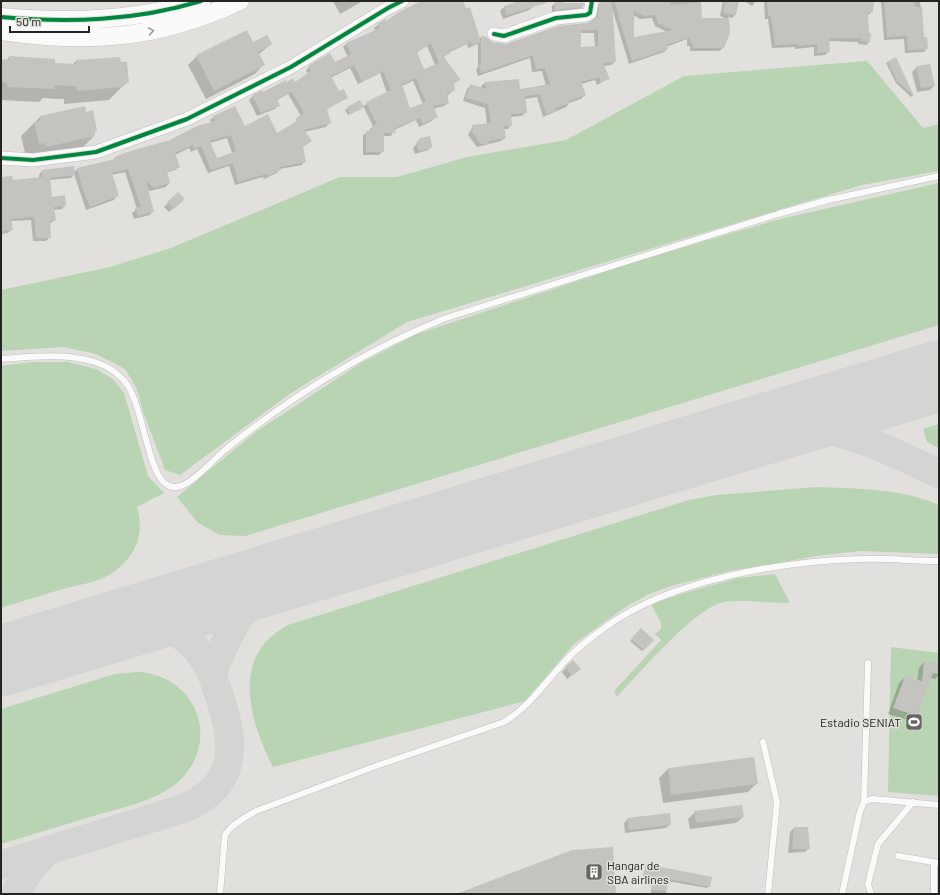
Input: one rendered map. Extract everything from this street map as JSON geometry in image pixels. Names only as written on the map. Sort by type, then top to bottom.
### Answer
[{"type":"street","points":[[1,17],[47,21],[110,18],[167,11],[201,1]]},
{"type":"street","points":[[1,31],[67,38],[106,38],[167,28],[200,19],[240,1]]},
{"type":"street","points":[[1,158],[33,160],[96,152],[187,119],[291,67],[402,1]]},
{"type":"street","points":[[494,34],[504,36],[556,18],[586,15],[590,13],[592,9],[592,1]]},
{"type":"lane","points":[[1,359],[53,356],[71,357],[105,366],[118,375],[128,386],[153,464],[160,478],[171,487],[177,487],[194,478],[252,428],[308,390],[358,360],[418,330],[446,318],[778,214],[840,197],[939,176]]},
{"type":"lane","points":[[220,894],[225,836],[234,824],[263,808],[376,766],[504,722],[518,713],[533,699],[580,647],[626,614],[648,602],[722,578],[810,563],[862,559],[939,561]]},
{"type":"lane","points":[[842,894],[860,811],[864,802],[868,663]]},
{"type":"lane","points":[[763,742],[777,802],[768,894]]},
{"type":"lane","points":[[864,802],[872,800],[939,805]]},
{"type":"lane","points":[[871,894],[868,884],[878,844],[913,802]]},
{"type":"lane","points":[[898,856],[936,862],[934,894]]},
{"type":"green space","points":[[867,61],[923,128],[939,124],[939,171],[862,185],[407,322],[291,393],[180,475],[165,470],[144,414],[136,387],[125,369],[96,354],[64,347],[1,351],[1,290],[110,267],[171,248],[340,177],[397,177],[467,157],[566,140],[684,76]]},
{"type":"green space","points":[[939,183],[939,325],[245,536],[220,535],[198,523],[177,497],[257,431],[361,363],[417,334],[650,257],[780,219]]},
{"type":"green space","points":[[32,362],[67,362],[96,369],[113,379],[124,393],[148,476],[164,493],[137,507],[140,528],[135,547],[124,563],[116,570],[97,580],[1,608],[1,366]]},
{"type":"green space","points":[[939,424],[939,448],[927,442],[923,429]]},
{"type":"green space","points":[[816,487],[879,490],[910,496],[939,505],[939,554],[861,551],[823,555],[729,571],[671,586],[647,595],[624,608],[574,644],[525,701],[273,767],[264,749],[252,709],[250,690],[251,671],[258,653],[270,638],[288,625],[689,500],[716,495]]},
{"type":"green space","points":[[775,574],[789,601],[788,603],[732,601],[724,602],[712,607],[698,616],[668,643],[617,697],[614,691],[661,640],[655,634],[661,629],[661,623],[651,604],[738,578]]},
{"type":"green space","name":"Estadio SENIAT","points":[[891,647],[939,653],[939,796],[888,792]]},
{"type":"green space","points":[[138,672],[155,675],[171,682],[184,693],[194,707],[198,717],[200,739],[194,760],[182,779],[165,791],[147,800],[1,844],[1,709],[115,674]]},
{"type":"building","points":[[421,1],[463,1],[466,8],[470,7],[481,42],[472,45],[470,40],[470,43],[449,51],[450,54],[443,56],[461,80],[454,82],[455,90],[450,93],[447,92],[449,103],[433,106],[438,117],[423,124],[420,118],[395,128],[396,133],[384,133],[384,152],[366,152],[366,131],[372,130],[372,125],[377,125],[366,102],[391,90],[383,71],[362,82],[354,65],[331,76],[339,91],[344,89],[348,98],[327,109],[331,123],[304,130],[312,141],[303,147],[306,162],[280,167],[281,170],[268,176],[267,174],[238,182],[233,163],[211,170],[201,146],[194,149],[193,145],[175,153],[180,167],[167,172],[170,183],[154,188],[146,180],[154,212],[138,216],[135,208],[141,207],[128,169],[112,173],[119,196],[90,207],[82,187],[77,168],[115,159],[115,157],[124,153],[170,140],[197,126],[215,121],[213,116],[235,106],[245,126],[268,114],[277,133],[297,121],[295,119],[304,113],[292,92],[277,99],[280,106],[261,113],[252,95],[262,90],[263,92],[286,80],[287,82],[293,78],[295,82],[311,71],[308,66],[330,53],[335,62],[351,54],[346,43],[380,28],[377,24],[385,19],[386,21],[399,12]],"holes":[[[431,43],[439,63],[424,69],[417,52]],[[416,78],[426,102],[410,108],[402,84]],[[231,135],[236,151],[217,158],[210,141]]]},
{"type":"building","points":[[519,1],[546,1],[546,3],[507,15],[504,6]]},
{"type":"building","points":[[555,1],[564,1],[564,3],[584,3],[583,7],[555,10]]},
{"type":"building","points":[[614,1],[670,1],[670,5],[701,2],[702,18],[729,18],[730,33],[724,48],[693,48],[693,43],[690,43],[690,37],[667,45],[668,49],[632,61]],"holes":[[[634,11],[644,16],[655,15],[658,23],[673,30],[634,37]]]},
{"type":"building","points":[[725,1],[739,1],[736,15],[723,13]]},
{"type":"building","points":[[767,1],[874,1],[873,12],[868,13],[869,33],[871,33],[870,42],[861,41],[861,38],[829,38],[830,52],[817,53],[817,44],[798,46],[798,44],[775,45],[771,16],[768,16]]},
{"type":"building","points":[[884,1],[915,1],[915,7],[922,7],[924,37],[927,37],[928,49],[908,50],[907,36],[887,37]]},
{"type":"building","points":[[600,2],[612,2],[616,62],[603,63],[610,79],[601,82],[599,77],[581,82],[586,95],[569,101],[570,103],[555,108],[556,111],[546,114],[540,94],[525,96],[527,113],[511,114],[512,126],[504,126],[506,138],[488,141],[489,144],[481,144],[471,131],[473,130],[472,125],[491,123],[488,104],[466,98],[470,84],[487,89],[484,82],[519,79],[520,89],[550,84],[545,68],[536,69],[533,55],[481,73],[479,65],[481,64],[481,36],[486,37],[492,42],[506,44],[558,26],[587,23],[597,17]],"holes":[[[581,30],[598,30],[598,46],[581,47]]]},
{"type":"building","points":[[247,30],[253,42],[267,35],[272,44],[258,52],[265,65],[214,91],[196,55]]},
{"type":"building","points":[[9,56],[55,59],[55,63],[76,64],[76,60],[120,57],[121,62],[127,62],[129,83],[123,83],[123,87],[77,91],[76,86],[54,85],[54,89],[7,87],[7,83],[1,82],[2,59],[9,60]]},
{"type":"building","points":[[896,57],[914,96],[897,81],[888,61]]},
{"type":"building","points":[[930,64],[935,86],[921,88],[916,66]]},
{"type":"building","points":[[360,100],[364,107],[350,114],[347,107]]},
{"type":"building","points":[[85,106],[86,112],[93,110],[97,131],[94,131],[95,136],[46,147],[45,143],[39,144],[34,122],[41,120],[40,116]]},
{"type":"building","points":[[430,136],[432,147],[419,151],[416,143],[420,138]]},
{"type":"building","points":[[74,166],[75,175],[50,178],[52,197],[65,195],[66,206],[54,207],[56,220],[50,221],[51,238],[36,238],[34,217],[11,219],[13,230],[1,232],[1,177],[12,176],[13,180],[42,177],[42,170]]},
{"type":"building","points":[[178,192],[185,199],[174,209],[167,202]]},
{"type":"building","points":[[641,628],[654,640],[644,650],[631,639]]},
{"type":"building","points":[[573,660],[581,669],[572,676],[565,667]]},
{"type":"building","points":[[924,661],[939,663],[939,674],[933,673],[917,716],[893,708],[905,676],[922,681]]},
{"type":"building","points":[[754,757],[758,784],[671,795],[668,768]]},
{"type":"building","points":[[742,805],[744,817],[696,823],[694,811]]},
{"type":"building","points":[[670,813],[671,825],[629,830],[627,818]]},
{"type":"building","points":[[794,827],[808,827],[810,849],[792,849]]},
{"type":"building","points":[[613,847],[616,894],[456,894],[572,850]]},
{"type":"building","points":[[646,864],[712,877],[710,887],[668,879],[667,891],[652,890],[653,876],[644,874]]},
{"type":"taxiway","points":[[760,431],[792,427],[815,428],[834,432],[888,450],[939,474]]},
{"type":"taxiway","points":[[127,623],[155,625],[167,628],[178,634],[189,641],[198,650],[212,674],[230,633],[246,607],[256,596],[279,577]]},
{"type":"taxiway","points":[[1,865],[185,808],[206,796],[219,782],[227,767],[230,750],[229,732],[225,713],[212,674]]},
{"type":"taxiway","points":[[15,894],[31,868],[48,850]]},
{"type":"runway","points":[[1,661],[939,376]]},
{"type":"cycle path","points":[[1,17],[52,20],[102,19],[151,13],[201,1]]},
{"type":"cycle path","points":[[1,158],[33,160],[96,152],[187,119],[291,67],[402,1]]},
{"type":"cycle path","points":[[494,34],[504,36],[556,18],[586,15],[590,13],[592,1]]},
{"type":"place","name":"Estadio SENIAT","points":[[914,722]]},
{"type":"place","name":"Hangar de SBA airlines","points":[[594,872]]}]
